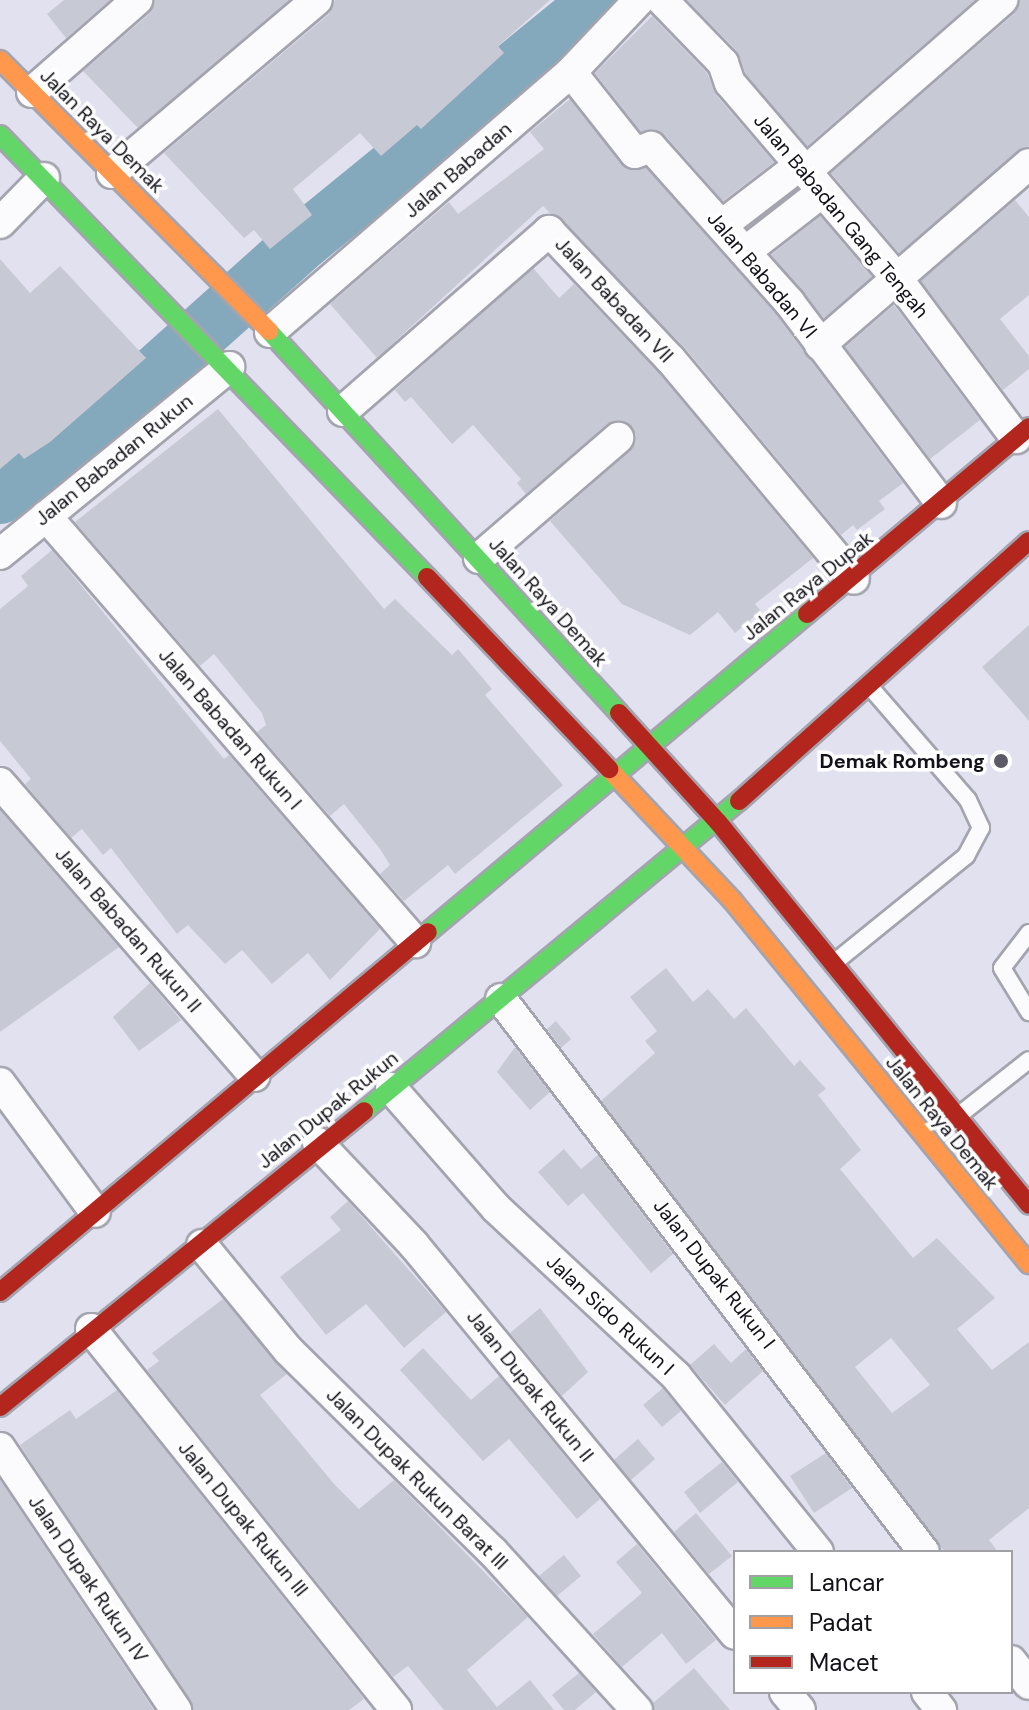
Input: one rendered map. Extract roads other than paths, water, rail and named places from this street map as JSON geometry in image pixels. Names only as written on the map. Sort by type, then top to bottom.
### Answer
[{"type":"main road","name":"Jalan Raya Demak","points":[[0,60],[270,332],[718,822],[1029,1205]]},
{"type":"main road","name":"Jalan Raya Demak","points":[[0,135],[219,357],[685,850],[1029,1264]]},
{"type":"main road","name":"Jalan Raya Dupak","points":[[610,773],[854,579],[1023,432]]},
{"type":"main road","points":[[685,850],[1029,541]]},
{"type":"main road","points":[[0,1292],[610,773]]},
{"type":"main road","name":"Jalan Dupak Rukun","points":[[0,1407],[91,1329],[202,1245],[318,1143],[391,1088],[685,850]]},
{"type":"street","points":[[32,92],[137,0]]},
{"type":"street","points":[[112,173],[317,0]]},
{"type":"street","name":"Jalan Babadan","points":[[270,332],[571,72],[639,0]]},
{"type":"street","name":"Jalan Babadan Gang Tengah","points":[[662,0],[723,63],[730,83],[1023,432]]},
{"type":"street","points":[[745,252],[809,177],[1002,0]]},
{"type":"street","name":"Jalan Babadan VI","points":[[571,72],[635,153],[651,147],[722,225],[820,345],[941,503]]},
{"type":"street","points":[[820,345],[899,281],[1029,164]]},
{"type":"street","points":[[722,225],[809,177]]},
{"type":"street","points":[[0,223],[44,178]]},
{"type":"street","name":"Jalan Babadan VII","points":[[343,411],[549,231],[671,360],[854,579]]},
{"type":"street","name":"Jalan Babadan Rukun","points":[[0,554],[46,516],[219,357]]},
{"type":"street","points":[[479,558],[618,438]]},
{"type":"street","name":"Jalan Babadan Rukun I","points":[[46,516],[415,942]]},
{"type":"street","name":"Jalan Babadan Rukun II","points":[[0,783],[255,1076]]},
{"type":"street","name":"Jalan Dupak Rukun I","points":[[501,999],[922,1550]]},
{"type":"street","points":[[0,1083],[95,1212]]},
{"type":"street","name":"Jalan Sido Rukun I","points":[[391,1088],[496,1208],[676,1376],[816,1550]]},
{"type":"street","name":"Jalan Dupak Rukun II","points":[[318,1143],[424,1257],[733,1632]]},
{"type":"street","name":"Jalan Dupak Rukun Barat III","points":[[202,1245],[288,1350],[493,1552],[637,1710]]},
{"type":"street","name":"Jalan Dupak Rukun III","points":[[91,1329],[396,1710]]},
{"type":"street","name":"Jalan Dupak Rukun IV","points":[[0,1448],[176,1710]]},
{"type":"street","points":[[1013,1664],[1029,1684]]},
{"type":"street","points":[[787,1694],[800,1710]]},
{"type":"street","points":[[929,1694],[941,1710]]},
{"type":"lane","points":[[834,963],[966,856],[981,828],[968,800],[869,686]]},
{"type":"lane","points":[[1029,933],[1002,968],[1029,1012]]},
{"type":"lane","points":[[956,1117],[1029,1060]]},
{"type":"waterway","points":[[0,496],[137,390],[305,240],[599,0]]},
{"type":"place","name":"Demak Rombeng","points":[[1001,761]]}]
